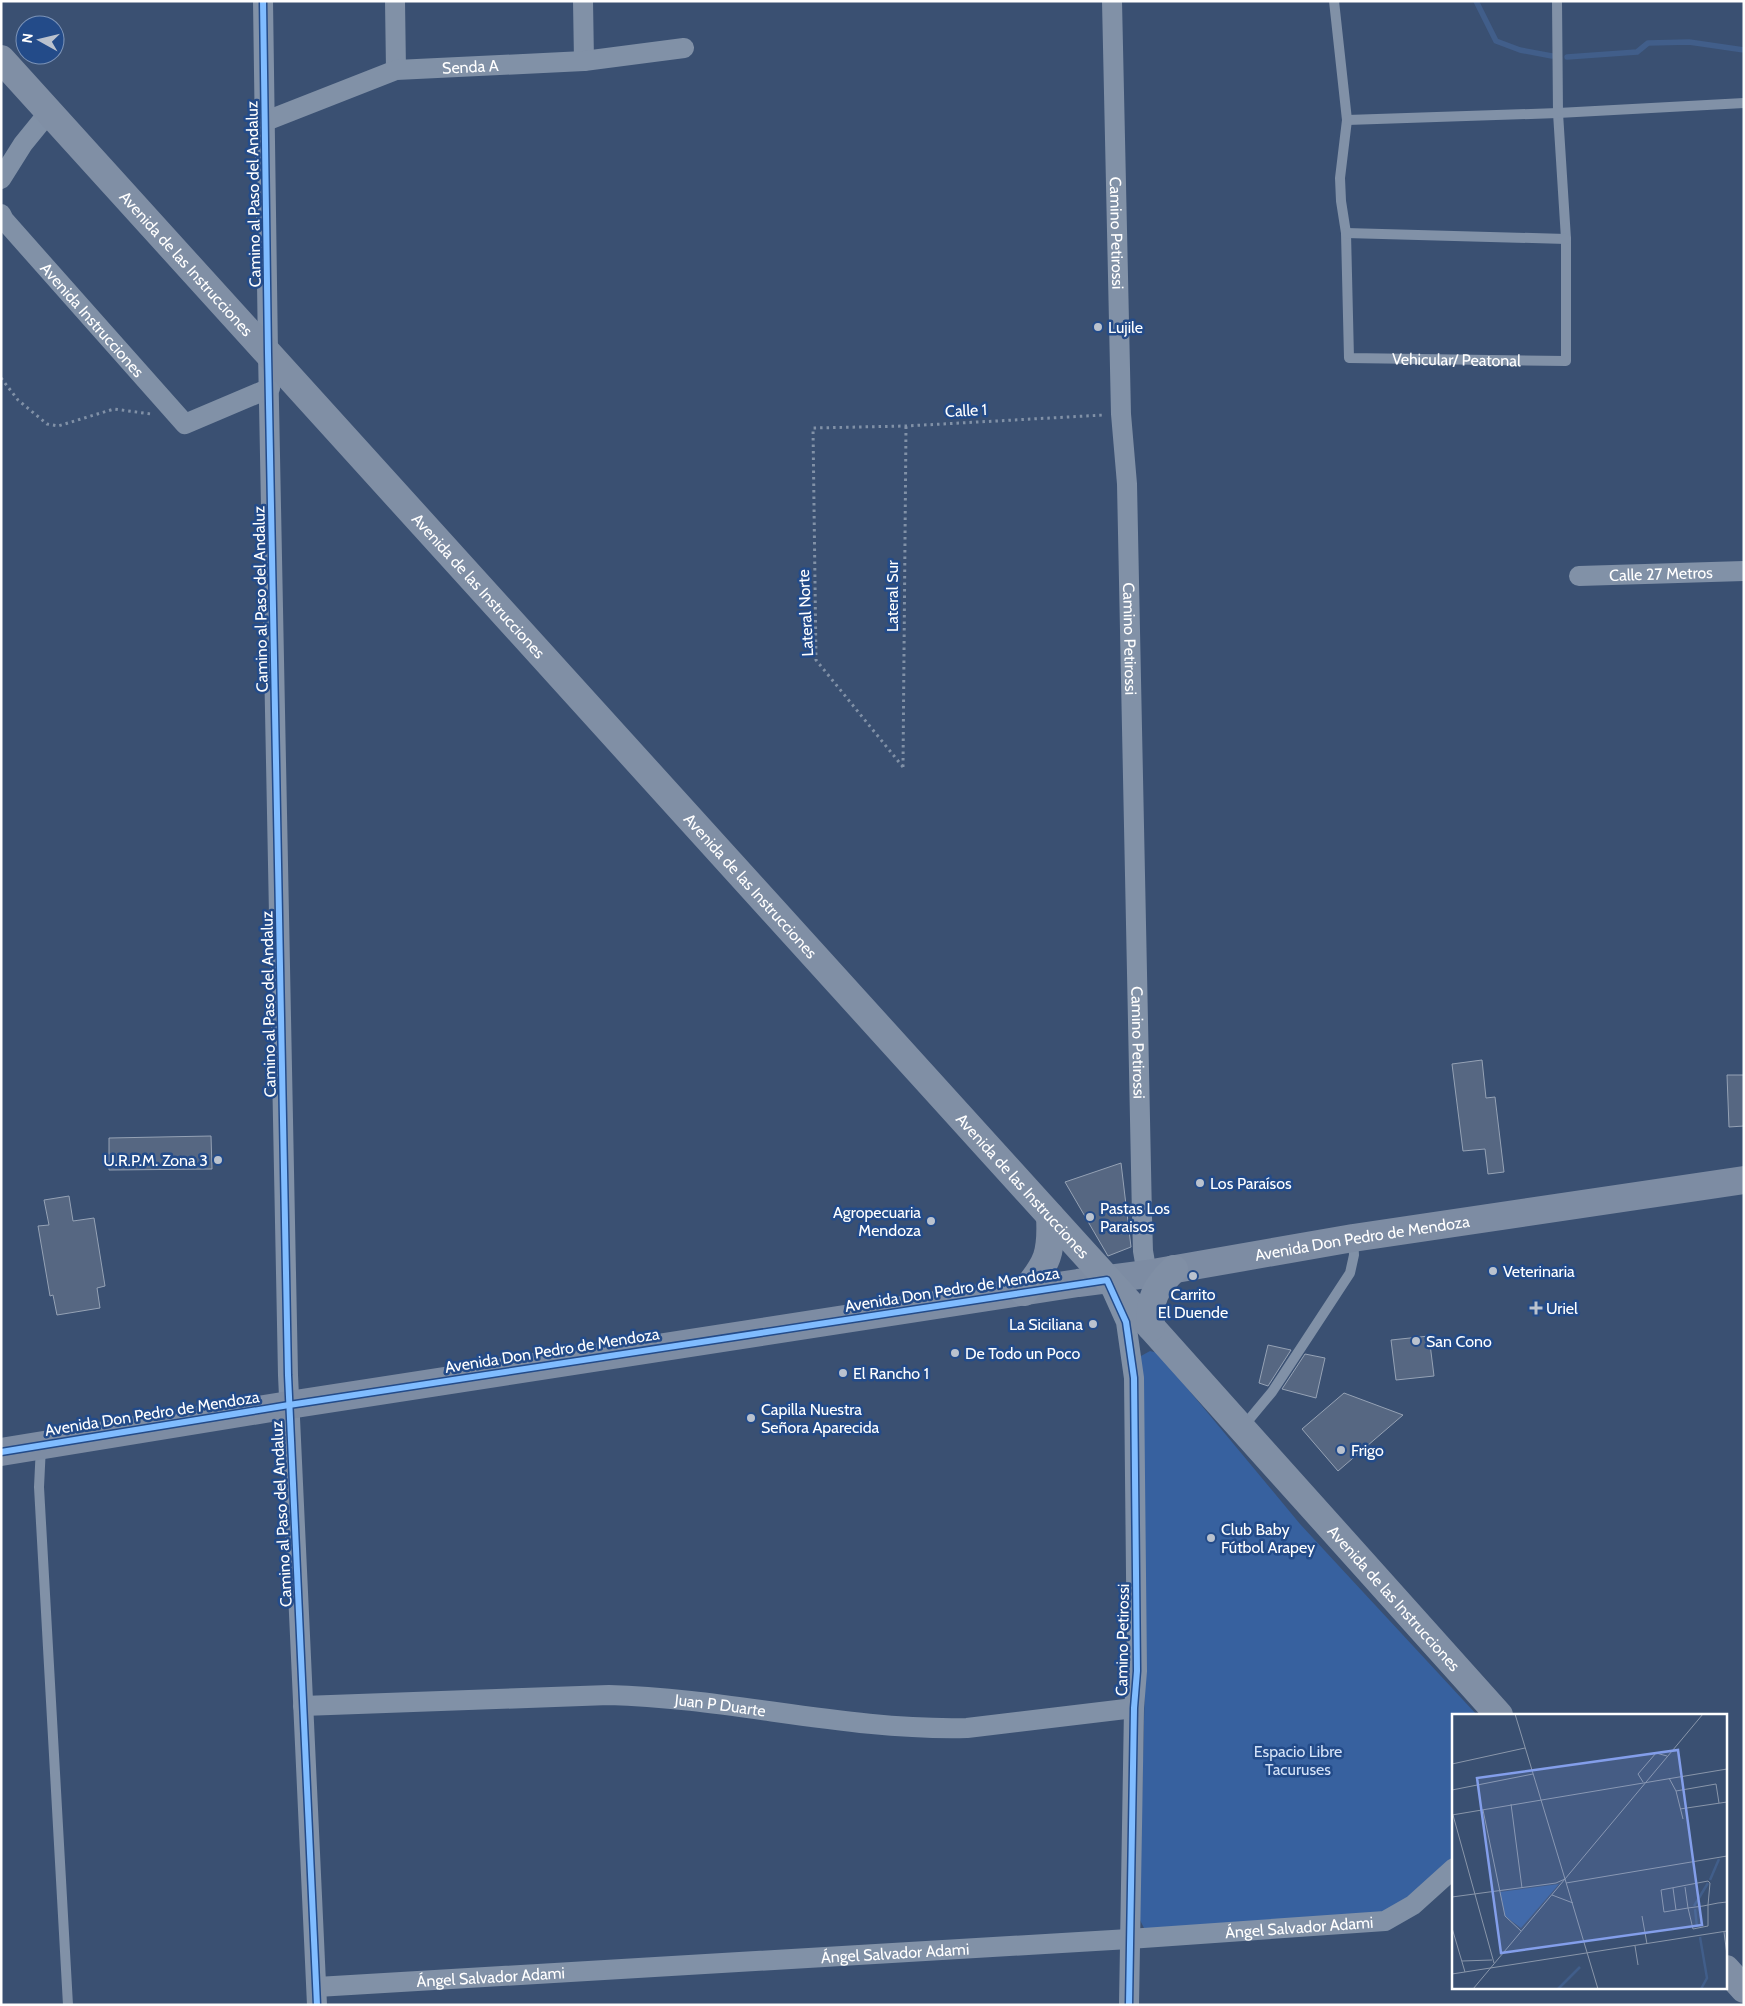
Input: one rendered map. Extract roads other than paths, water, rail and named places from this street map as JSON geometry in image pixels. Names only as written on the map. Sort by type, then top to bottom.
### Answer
[{"type":"main road","name":"Avenida de las Instrucciones","points":[[1,59],[1151,1327],[1498,1714]]},
{"type":"main road","points":[[1024,1292],[1039,1274],[1046,1261],[1052,1242],[1050,1216]]},
{"type":"main road","points":[[1151,1327],[1152,1299],[1159,1285],[1174,1270]]},
{"type":"main road","points":[[1728,1971],[1744,1989]]},
{"type":"street","name":"Camino al Paso del Andaluz","points":[[264,1],[268,353],[290,1405],[317,1996]]},
{"type":"street","points":[[394,1],[396,70]]},
{"type":"street","points":[[583,1],[584,62]]},
{"type":"street","name":"Camino Petirossi","points":[[1112,1],[1121,414],[1127,484],[1142,1234],[1147,1274]]},
{"type":"street","name":"Senda A","points":[[266,121],[396,70],[584,62],[684,48]]},
{"type":"street","points":[[1,179],[23,144],[49,112]]},
{"type":"street","name":"Avenida Instrucciones","points":[[1,214],[4,220],[185,424],[270,388]]},
{"type":"street","name":"Calle 27 Metros","points":[[1579,576],[1744,571]]},
{"type":"street","name":"Avenida Don Pedro de Mendoza","points":[[1,1452],[290,1405],[1174,1270],[1353,1238],[1744,1180]]},
{"type":"street","name":"Camino Petirossi","points":[[1107,1280],[1126,1322],[1134,1378],[1137,1671],[1134,1708],[1129,2005]]},
{"type":"street","name":"Juan P Duarte","points":[[303,1706],[609,1695],[645,1696],[674,1698],[752,1710],[943,1729],[976,1727],[1134,1708]]},
{"type":"street","name":"Ángel Salvador Adami","points":[[317,1996],[1385,1920],[1413,1905],[1452,1870]]},
{"type":"lane","name":"Vehicular/ Peatonal","points":[[1334,1],[1348,120],[1341,155],[1340,178],[1346,234],[1349,358],[1566,361],[1566,240],[1558,113],[1557,1]]},
{"type":"lane","points":[[1348,120],[1558,113],[1744,103]]},
{"type":"lane","points":[[1346,234],[1566,240]]},
{"type":"lane","points":[[1241,1428],[1272,1392],[1350,1273],[1354,1255],[1353,1238]]},
{"type":"lane","points":[[41,1445],[39,1487],[68,2005]]},
{"type":"waterway","points":[[1476,1],[1496,41],[1520,50],[1552,56]]},
{"type":"waterway","points":[[1567,57],[1637,52],[1648,43],[1689,42],[1744,50]]},
{"type":"place","name":"Lujile","points":[[1098,327]]},
{"type":"place","name":"U.R.P.M. Zona 3","points":[[218,1160]]},
{"type":"place","name":"Los Paraísos","points":[[1200,1183]]},
{"type":"place","name":"Pastas Los Paraisos","points":[[1090,1217]]},
{"type":"place","name":"Agropecuaria Mendoza","points":[[931,1221]]},
{"type":"place","name":"Veterinaria","points":[[1493,1271]]},
{"type":"place","name":"Carrito El Duende","points":[[1193,1276]]},
{"type":"place","name":"Uriel","points":[[1536,1308]]},
{"type":"place","name":"La Siciliana","points":[[1093,1324]]},
{"type":"place","name":"San Cono","points":[[1416,1341]]},
{"type":"place","name":"De Todo un Poco","points":[[955,1353]]},
{"type":"place","name":"El Rancho 1","points":[[843,1373]]},
{"type":"place","name":"Capilla Nuestra Señora Aparecida","points":[[751,1418]]},
{"type":"place","name":"Frigo","points":[[1341,1450]]},
{"type":"place","name":"Club Baby Fútbol Arapey","points":[[1211,1538]]},
{"type":"park label","name":"Espacio Libre Tacuruses","points":[[1298,1760]]}]
